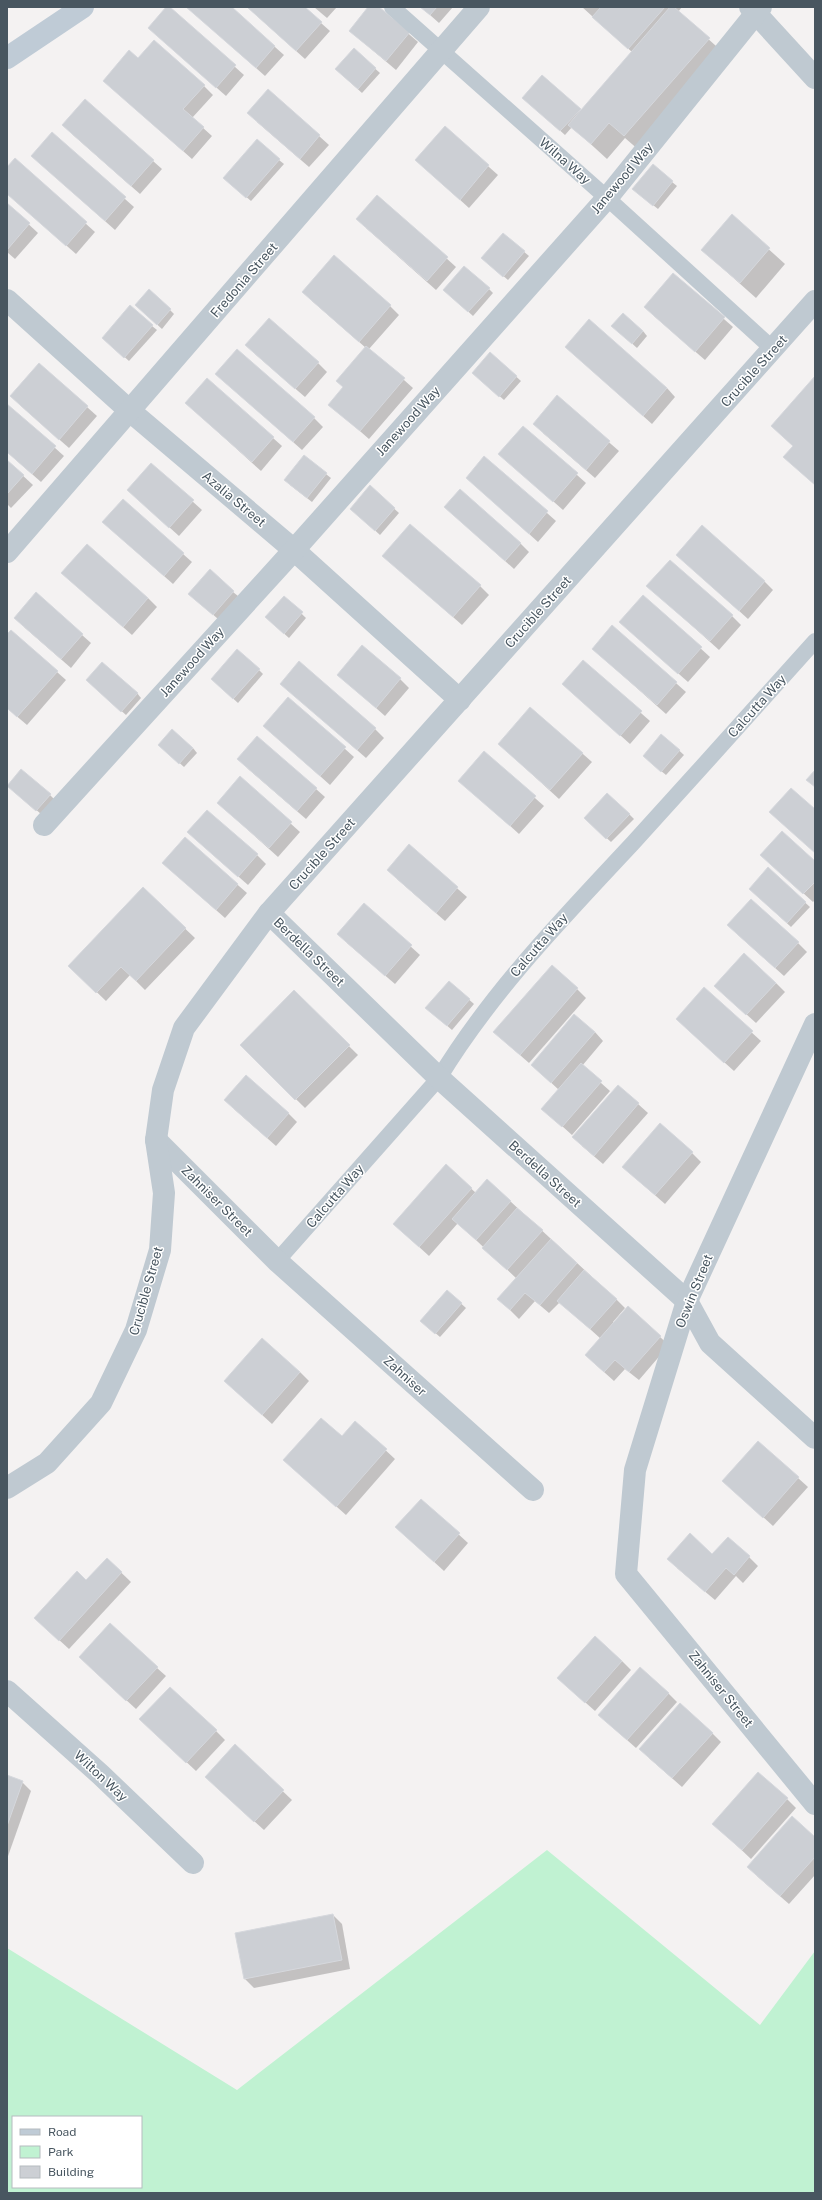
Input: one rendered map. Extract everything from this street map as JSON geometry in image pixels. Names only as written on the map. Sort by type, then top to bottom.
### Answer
[{"type":"street","points":[[7,58],[83,7]]},
{"type":"street","name":"Fredonia Street","points":[[7,552],[480,7]]},
{"type":"street","points":[[756,9],[815,78]]},
{"type":"street","name":"Janewood Way","points":[[44,825],[294,550],[607,198],[756,9]]},
{"type":"street","name":"Azalia Street","points":[[7,300],[130,411],[294,550],[460,700]]},
{"type":"street","name":"Crucible Street","points":[[7,1488],[47,1463],[101,1404],[136,1330],[160,1250],[164,1193],[156,1140],[163,1090],[184,1028],[269,913],[815,301]]},
{"type":"street","name":"Berdella Street","points":[[269,913],[439,1078],[688,1301],[710,1343],[815,1438]]},
{"type":"street","name":"Oswin Street","points":[[626,1574],[634,1470],[688,1301],[815,1024]]},
{"type":"street","name":"Zahniser Street","points":[[156,1140],[277,1261]]},
{"type":"street","name":"Zahniser","points":[[277,1261],[533,1490]]},
{"type":"street","name":"Zahniser Street","points":[[626,1574],[815,1804]]},
{"type":"street","name":"Wilton Way","points":[[7,1691],[101,1775],[193,1863]]},
{"type":"lane","name":"Wilna Way","points":[[392,7],[607,198],[773,349]]},
{"type":"lane","name":"Calcutta Way","points":[[277,1261],[439,1078],[456,1049],[524,960],[690,781],[815,640]]},
{"type":"green space","points":[[547,1850],[760,2025],[815,1951],[815,2193],[7,2193],[7,1948],[237,2090]]},
{"type":"building","points":[[166,7],[170,7],[236,65],[216,88],[148,28]]},
{"type":"building","points":[[186,7],[232,7],[275,46],[256,68]]},
{"type":"building","points":[[247,7],[305,7],[322,22],[296,51]]},
{"type":"building","points":[[368,7],[379,7],[410,32],[386,61],[349,31]]},
{"type":"building","points":[[420,7],[437,7],[430,15]]},
{"type":"building","points":[[601,7],[665,7],[628,49],[592,17]]},
{"type":"building","points":[[670,7],[674,7],[710,38],[624,136],[609,123],[591,144],[568,125]]},
{"type":"building","points":[[154,40],[205,85],[183,109],[204,127],[183,151],[103,81],[129,50],[138,58]]},
{"type":"building","points":[[354,48],[376,68],[358,89],[335,69]]},
{"type":"building","points":[[542,75],[581,109],[560,131],[522,98]]},
{"type":"building","points":[[268,89],[320,135],[300,159],[247,113]]},
{"type":"building","points":[[85,99],[154,160],[131,186],[62,125]]},
{"type":"building","points":[[445,126],[489,165],[460,200],[415,160]]},
{"type":"building","points":[[52,132],[126,197],[105,221],[31,156]]},
{"type":"building","points":[[257,139],[280,159],[246,198],[223,178]]},
{"type":"building","points":[[15,158],[87,222],[66,246],[7,194],[7,167]]},
{"type":"building","points":[[653,164],[673,181],[653,206],[632,189]]},
{"type":"building","points":[[377,195],[448,257],[427,281],[356,219]]},
{"type":"building","points":[[7,203],[30,223],[7,250]]},
{"type":"building","points":[[732,214],[770,248],[740,283],[701,250]]},
{"type":"building","points":[[503,233],[525,251],[503,277],[481,258]]},
{"type":"building","points":[[334,255],[391,305],[359,342],[302,292]]},
{"type":"building","points":[[464,266],[490,288],[468,312],[443,290]]},
{"type":"building","points":[[673,273],[725,317],[695,352],[644,307]]},
{"type":"building","points":[[149,289],[171,309],[157,325],[135,305]]},
{"type":"building","points":[[130,305],[153,325],[124,358],[102,338]]},
{"type":"building","points":[[623,313],[643,331],[632,344],[611,326]]},
{"type":"building","points":[[269,318],[319,362],[295,389],[245,345]]},
{"type":"building","points":[[589,319],[667,388],[643,416],[565,347]]},
{"type":"building","points":[[366,346],[405,378],[360,431],[328,405],[343,387],[336,381]]},
{"type":"building","points":[[237,349],[315,417],[293,442],[215,374]]},
{"type":"building","points":[[490,352],[517,376],[499,397],[472,373]]},
{"type":"building","points":[[39,363],[88,406],[59,440],[10,396]]},
{"type":"building","points":[[815,376],[815,485],[783,457],[793,446],[771,426]]},
{"type":"building","points":[[207,378],[274,437],[252,462],[185,403]]},
{"type":"building","points":[[557,395],[610,441],[586,470],[533,424]]},
{"type":"building","points":[[7,404],[56,446],[32,474],[7,452]]},
{"type":"building","points":[[523,426],[578,473],[553,502],[498,454]]},
{"type":"building","points":[[304,455],[327,473],[307,498],[284,480]]},
{"type":"building","points":[[484,456],[548,511],[529,534],[466,478]]},
{"type":"building","points":[[7,460],[24,475],[7,494]]},
{"type":"building","points":[[151,463],[194,500],[169,528],[127,490]]},
{"type":"building","points":[[370,485],[395,508],[375,531],[350,509]]},
{"type":"building","points":[[460,489],[521,543],[505,561],[444,507]]},
{"type":"building","points":[[123,499],[184,553],[164,576],[102,522]]},
{"type":"building","points":[[410,524],[481,585],[453,617],[382,556]]},
{"type":"building","points":[[702,525],[765,581],[739,611],[676,555]]},
{"type":"building","points":[[87,544],[148,598],[123,627],[61,573]]},
{"type":"building","points":[[670,560],[733,615],[710,641],[646,586]]},
{"type":"building","points":[[210,569],[234,591],[213,615],[188,594]]},
{"type":"building","points":[[36,592],[83,634],[61,659],[14,618]]},
{"type":"building","points":[[643,595],[702,647],[678,674],[619,622]]},
{"type":"building","points":[[284,596],[303,612],[284,634],[265,617]]},
{"type":"building","points":[[612,625],[677,682],[657,705],[592,649]]},
{"type":"building","points":[[11,630],[58,671],[17,717],[7,708],[7,634]]},
{"type":"building","points":[[362,645],[401,678],[376,708],[337,675]]},
{"type":"building","points":[[237,649],[260,669],[233,699],[211,679]]},
{"type":"building","points":[[583,660],[642,711],[620,736],[562,684]]},
{"type":"building","points":[[299,661],[376,728],[357,750],[280,684]]},
{"type":"building","points":[[102,662],[138,693],[121,712],[86,680]]},
{"type":"building","points":[[288,697],[346,747],[320,776],[263,726]]},
{"type":"building","points":[[530,707],[583,753],[550,790],[498,744]]},
{"type":"building","points":[[172,729],[193,748],[179,764],[158,745]]},
{"type":"building","points":[[661,734],[680,750],[661,772],[643,756]]},
{"type":"building","points":[[257,736],[317,788],[297,811],[237,759]]},
{"type":"building","points":[[484,751],[536,796],[510,826],[458,781]]},
{"type":"building","points":[[21,769],[51,794],[36,811],[7,786]]},
{"type":"building","points":[[815,770],[815,787],[806,780]]},
{"type":"building","points":[[240,776],[292,822],[269,848],[217,803]]},
{"type":"building","points":[[791,788],[815,809],[815,853],[769,812]]},
{"type":"building","points":[[607,793],[630,814],[606,839],[584,818]]},
{"type":"building","points":[[207,810],[258,854],[238,877],[187,832]]},
{"type":"building","points":[[782,831],[815,861],[815,882],[803,894],[760,855]]},
{"type":"building","points":[[185,837],[238,884],[216,910],[162,863]]},
{"type":"building","points":[[409,844],[458,887],[436,913],[387,870]]},
{"type":"building","points":[[768,867],[806,902],[787,923],[749,889]]},
{"type":"building","points":[[143,887],[186,928],[136,981],[121,967],[96,993],[68,966]]},
{"type":"building","points":[[751,899],[799,942],[775,968],[727,925]]},
{"type":"building","points":[[364,903],[412,945],[385,976],[337,934]]},
{"type":"building","points":[[744,953],[776,983],[746,1015],[714,986]]},
{"type":"building","points":[[552,965],[578,988],[520,1055],[493,1032]]},
{"type":"building","points":[[449,981],[470,999],[447,1026],[425,1008]]},
{"type":"building","points":[[704,987],[753,1031],[724,1063],[676,1019]]},
{"type":"building","points":[[294,990],[350,1045],[295,1100],[240,1045]]},
{"type":"building","points":[[574,1014],[595,1032],[551,1083],[531,1065]]},
{"type":"building","points":[[581,1063],[602,1081],[562,1127],[541,1109]]},
{"type":"building","points":[[246,1075],[289,1113],[267,1138],[224,1100]]},
{"type":"building","points":[[618,1085],[639,1103],[594,1156],[572,1137]]},
{"type":"building","points":[[660,1123],[693,1152],[655,1195],[622,1167]]},
{"type":"building","points":[[446,1164],[472,1188],[419,1247],[393,1224]]},
{"type":"building","points":[[487,1179],[511,1201],[476,1240],[452,1219]]},
{"type":"building","points":[[517,1208],[543,1230],[507,1270],[482,1248]]},
{"type":"building","points":[[551,1239],[577,1263],[540,1305],[525,1293],[510,1310],[497,1299]]},
{"type":"building","points":[[584,1270],[617,1299],[590,1329],[557,1301]]},
{"type":"building","points":[[447,1290],[462,1303],[435,1334],[420,1321]]},
{"type":"building","points":[[628,1306],[661,1336],[629,1372],[615,1360],[604,1372],[585,1355]]},
{"type":"building","points":[[262,1338],[300,1372],[262,1415],[224,1381]]},
{"type":"building","points":[[321,1418],[342,1436],[355,1421],[387,1449],[336,1507],[283,1460]]},
{"type":"building","points":[[758,1441],[799,1477],[763,1518],[722,1481]]},
{"type":"building","points":[[421,1499],[460,1533],[434,1562],[395,1527]]},
{"type":"building","points":[[690,1533],[712,1554],[728,1537],[750,1556],[734,1575],[726,1568],[705,1592],[667,1559]]},
{"type":"building","points":[[107,1558],[122,1572],[59,1641],[34,1618],[77,1571],[86,1580]]},
{"type":"building","points":[[110,1623],[158,1667],[126,1701],[79,1657]]},
{"type":"building","points":[[595,1636],[622,1661],[585,1703],[557,1678]]},
{"type":"building","points":[[640,1667],[669,1693],[627,1740],[598,1715]]},
{"type":"building","points":[[170,1687],[217,1730],[186,1763],[139,1719]]},
{"type":"building","points":[[680,1703],[713,1733],[672,1778],[639,1749]]},
{"type":"building","points":[[235,1744],[284,1790],[254,1822],[205,1777]]},
{"type":"building","points":[[758,1772],[788,1798],[742,1850],[712,1824]]},
{"type":"building","points":[[7,1775],[23,1781],[7,1826]]},
{"type":"building","points":[[792,1816],[815,1837],[815,1857],[780,1896],[747,1867]]},
{"type":"building","points":[[333,1914],[342,1960],[244,1979],[235,1933]]}]
